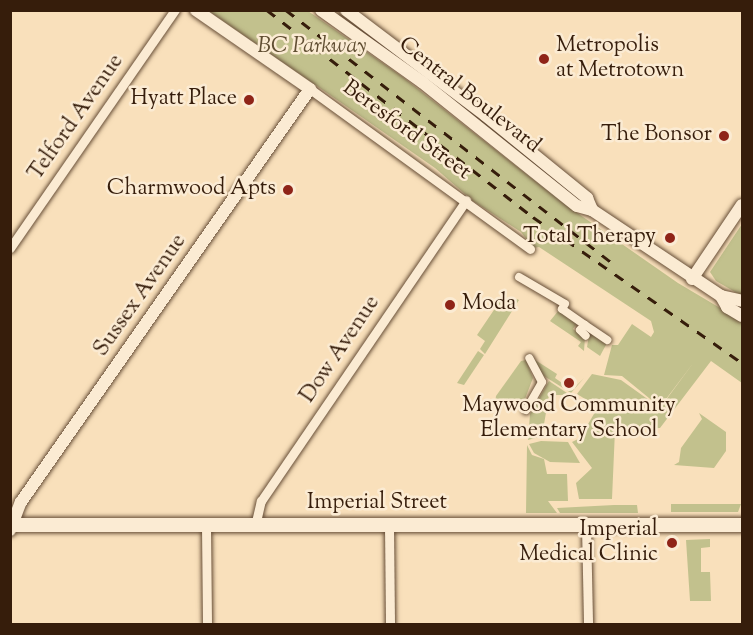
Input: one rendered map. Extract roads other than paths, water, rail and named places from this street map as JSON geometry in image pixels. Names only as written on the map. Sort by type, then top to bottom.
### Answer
[{"type":"main road","name":"Imperial Street","points":[[11,527],[742,525]]},
{"type":"street","name":"Telford Avenue","points":[[10,249],[175,10]]},
{"type":"street","name":"Beresford Street","points":[[196,10],[466,200],[530,249]]},
{"type":"street","name":"Central Boulevard","points":[[321,10],[422,82],[577,206],[592,210],[692,279],[721,296],[742,301]]},
{"type":"street","name":"Central Boulevard","points":[[346,10],[485,116],[587,198],[592,210]]},
{"type":"street","name":"Sussex Avenue","points":[[11,527],[21,502],[310,89]]},
{"type":"street","name":"Dow Avenue","points":[[255,526],[261,501],[466,200]]},
{"type":"street","points":[[692,279],[742,205]]},
{"type":"street","points":[[519,277],[565,304],[562,309],[607,340]]},
{"type":"street","name":"Central Boulevard","points":[[721,296],[727,307],[742,316]]},
{"type":"street","points":[[585,325],[580,330],[585,336]]},
{"type":"street","points":[[526,410],[542,382],[529,358]]},
{"type":"street","points":[[586,525],[588,624]]},
{"type":"street","points":[[206,526],[207,624]]},
{"type":"street","points":[[389,526],[390,624]]},
{"type":"railway","points":[[267,10],[533,217],[742,363]]},
{"type":"railway","points":[[286,10],[611,262]]},
{"type":"place","name":"Metropolis at Metrotown","points":[[544,59]]},
{"type":"place","name":"Hyatt Place","points":[[249,100]]},
{"type":"place","name":"The Bonsor","points":[[724,136]]},
{"type":"place","name":"Charmwood Apts","points":[[288,190]]},
{"type":"place","name":"Total Therapy","points":[[670,238]]},
{"type":"place","name":"Moda","points":[[450,305]]},
{"type":"place","name":"Maywood Community Elementary School","points":[[569,383]]},
{"type":"place","name":"Imperial Medical Clinic","points":[[672,543]]},
{"type":"park label","name":"BC Parkway","points":[[312,48]]}]
